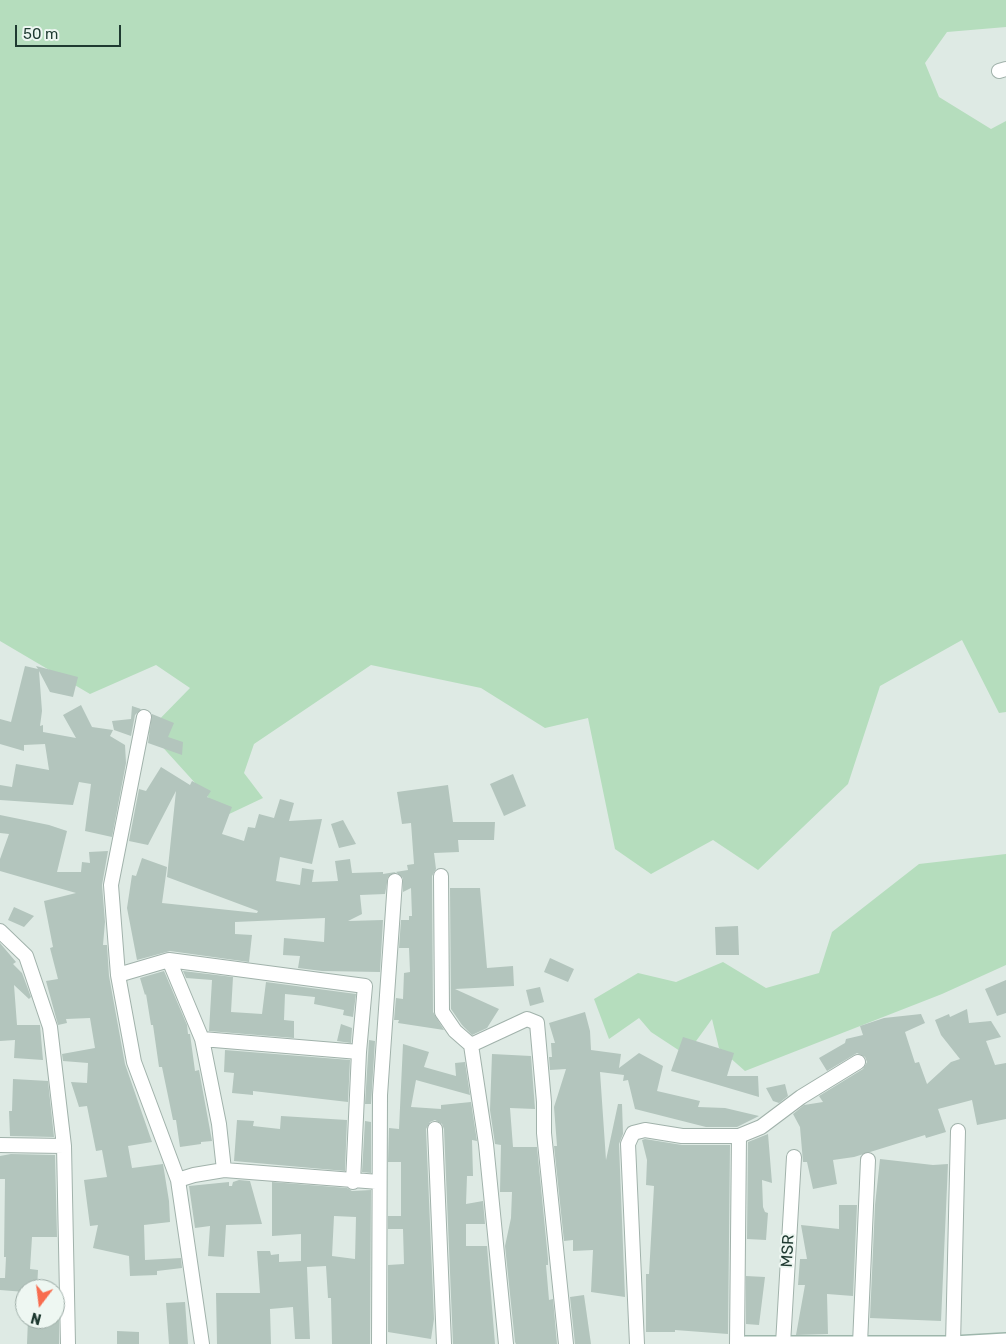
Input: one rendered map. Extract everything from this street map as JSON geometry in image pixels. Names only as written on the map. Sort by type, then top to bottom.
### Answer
[{"type":"main road","points":[[745,1344],[953,1344],[1006,1341]]},
{"type":"street","points":[[144,717],[111,884],[118,975],[134,1062],[178,1180],[202,1344]]},
{"type":"street","points":[[441,876],[442,1012],[455,1031],[471,1045],[486,1144],[506,1344]]},
{"type":"street","points":[[379,1344],[380,1095],[395,882]]},
{"type":"street","points":[[0,931],[26,956],[50,1027],[64,1146],[68,1344]]},
{"type":"street","points":[[118,975],[169,960],[366,986],[359,1052],[353,1182]]},
{"type":"street","points":[[169,960],[202,1039],[219,1124],[224,1170]]},
{"type":"street","points":[[471,1045],[527,1019],[537,1023],[544,1102],[544,1132],[566,1344]]},
{"type":"street","points":[[202,1039],[359,1052]]},
{"type":"street","points":[[637,1344],[628,1144],[633,1133],[644,1130],[682,1136],[739,1136],[761,1127],[801,1096],[858,1062]]},
{"type":"street","points":[[434,1129],[444,1344]]},
{"type":"street","points":[[953,1344],[958,1131]]},
{"type":"street","points":[[737,1344],[739,1136]]},
{"type":"street","points":[[0,1145],[64,1146]]},
{"type":"street","name":"MSR","points":[[783,1344],[794,1158]]},
{"type":"street","points":[[860,1344],[868,1160]]},
{"type":"street","points":[[178,1180],[224,1170],[353,1182],[379,1182]]},
{"type":"green space","points":[[0,0],[1006,0],[1006,27],[947,32],[925,63],[939,97],[991,129],[1006,121],[1006,712],[999,713],[962,640],[880,686],[848,784],[758,870],[713,840],[651,874],[615,849],[588,718],[545,728],[481,688],[371,665],[254,744],[244,773],[263,798],[225,816],[148,731],[190,688],[156,665],[90,694],[0,641]]},
{"type":"green space","points":[[1006,854],[1006,965],[942,994],[745,1071],[719,1048],[712,1019],[686,1055],[651,1032],[639,1018],[609,1039],[594,999],[638,973],[676,982],[723,962],[766,988],[819,973],[832,932],[919,864]]},
{"type":"building","points":[[25,666],[38,669],[36,666],[78,677],[73,697],[50,692],[39,671],[42,711],[40,726],[43,725],[43,732],[76,738],[63,715],[81,705],[92,727],[113,730],[110,736],[125,745],[126,763],[112,837],[85,831],[91,784],[79,782],[73,805],[0,800],[0,785],[12,787],[16,764],[49,770],[45,744],[24,745],[24,751],[0,744],[0,719],[11,722]]},
{"type":"building","points":[[132,706],[141,709],[135,715],[131,736],[114,730],[112,721],[131,719]]},
{"type":"building","points":[[152,714],[174,723],[168,737],[183,742],[182,755],[148,743]]},
{"type":"building","points":[[161,767],[190,785],[192,781],[211,791],[207,797],[232,807],[222,834],[244,841],[248,827],[255,828],[259,814],[274,818],[280,799],[294,803],[289,821],[322,819],[312,864],[280,857],[276,881],[300,885],[302,868],[314,870],[312,882],[338,881],[335,861],[350,859],[352,873],[383,872],[383,874],[408,870],[407,865],[414,864],[411,823],[402,824],[397,792],[448,785],[453,822],[495,822],[494,840],[458,840],[459,852],[434,853],[436,869],[432,876],[433,1012],[444,1030],[398,1023],[399,1020],[394,1020],[396,998],[403,999],[404,973],[410,972],[409,948],[399,948],[401,920],[409,920],[409,916],[412,916],[411,888],[403,892],[403,878],[396,872],[388,877],[385,894],[360,895],[362,914],[348,921],[383,920],[380,972],[322,971],[298,968],[300,956],[283,955],[284,938],[324,942],[325,918],[235,922],[235,934],[252,935],[249,962],[170,951],[137,960],[127,908],[132,875],[136,876],[142,858],[167,867],[162,903],[257,913],[258,911],[167,877],[176,791],[148,845],[129,841],[139,789],[146,791]]},
{"type":"building","points":[[513,774],[526,806],[504,816],[490,784]]},
{"type":"building","points":[[0,815],[49,825],[67,831],[57,872],[81,872],[82,862],[90,863],[89,852],[108,851],[102,885],[105,922],[103,945],[107,945],[109,976],[125,1064],[152,1142],[128,1146],[132,1168],[163,1164],[169,1201],[170,1222],[144,1225],[145,1260],[181,1258],[182,1268],[157,1271],[157,1275],[130,1276],[129,1256],[93,1248],[98,1225],[90,1226],[84,1180],[107,1177],[102,1150],[96,1151],[87,1106],[79,1107],[71,1082],[87,1083],[88,1063],[63,1061],[62,1054],[95,1048],[90,1018],[66,1019],[67,1023],[58,1025],[46,981],[58,979],[50,948],[53,947],[44,901],[76,893],[0,871],[0,859],[9,834],[0,833]]},
{"type":"building","points":[[343,820],[356,844],[339,848],[331,824]]},
{"type":"building","points":[[450,888],[480,888],[487,968],[513,966],[514,986],[455,989],[499,1009],[487,1028],[472,1035],[451,1009]]},
{"type":"building","points":[[14,907],[34,916],[24,927],[8,920]]},
{"type":"building","points":[[738,926],[739,955],[716,955],[715,927]]},
{"type":"building","points":[[0,943],[16,962],[13,964],[22,973],[31,997],[29,999],[14,985],[17,1025],[40,1025],[43,1060],[14,1058],[15,1040],[0,1041]]},
{"type":"building","points":[[550,958],[574,969],[568,982],[544,972]]},
{"type":"building","points":[[164,971],[187,1025],[188,1034],[190,1034],[195,1071],[199,1070],[212,1141],[201,1142],[201,1144],[180,1147],[176,1120],[173,1120],[162,1067],[159,1067],[153,1025],[151,1025],[146,994],[140,978]]},
{"type":"building","points":[[183,971],[233,977],[231,1012],[262,1014],[266,982],[356,994],[353,1017],[343,1015],[344,1010],[314,1004],[315,997],[285,994],[284,1020],[294,1021],[294,1038],[209,1031],[212,980],[186,978]]},
{"type":"building","points":[[1006,980],[1006,1013],[997,1016],[985,989]]},
{"type":"building","points":[[540,987],[544,1002],[530,1006],[526,990]]},
{"type":"building","points":[[967,1009],[969,1023],[991,1021],[1001,1037],[986,1041],[995,1065],[1006,1063],[1006,1119],[977,1125],[972,1100],[938,1109],[946,1132],[926,1138],[925,1135],[854,1157],[833,1160],[837,1184],[813,1189],[807,1162],[803,1162],[800,1127],[793,1114],[804,1105],[823,1102],[819,1096],[863,1069],[867,1062],[865,1057],[857,1053],[827,1071],[819,1058],[845,1043],[846,1039],[863,1035],[860,1026],[884,1018],[921,1014],[925,1023],[905,1032],[915,1063],[919,1062],[927,1084],[951,1062],[960,1059],[941,1035],[935,1020],[949,1014],[950,1017]]},
{"type":"building","points":[[585,1012],[590,1031],[591,1050],[621,1054],[619,1068],[639,1053],[663,1066],[657,1091],[700,1101],[698,1107],[725,1108],[759,1116],[737,1127],[706,1127],[635,1109],[628,1080],[623,1081],[624,1075],[600,1072],[606,1160],[618,1104],[622,1104],[623,1134],[619,1144],[625,1297],[591,1292],[593,1250],[573,1251],[573,1240],[564,1241],[554,1146],[557,1146],[554,1107],[566,1069],[550,1070],[549,1057],[552,1057],[551,1043],[555,1043],[549,1023]]},
{"type":"building","points":[[341,1024],[352,1028],[351,1043],[337,1041]]},
{"type":"building","points":[[683,1037],[734,1053],[727,1076],[758,1076],[759,1097],[671,1071]]},
{"type":"building","points":[[369,1040],[375,1041],[371,1104],[365,1104]]},
{"type":"building","points":[[403,1044],[429,1052],[424,1067],[456,1076],[455,1063],[465,1062],[470,1095],[416,1080],[411,1107],[441,1109],[441,1105],[471,1102],[477,1141],[472,1140],[473,1176],[467,1176],[466,1204],[483,1201],[485,1224],[466,1224],[466,1246],[487,1246],[495,1344],[453,1344],[444,1129],[442,1124],[435,1120],[430,1122],[426,1129],[434,1319],[431,1339],[388,1332],[388,1265],[404,1264],[403,1229],[388,1229],[388,1216],[401,1216],[401,1162],[388,1162],[389,1128],[399,1129]]},
{"type":"building","points":[[225,1050],[350,1060],[348,1102],[253,1091],[253,1095],[232,1093],[234,1073],[224,1072]]},
{"type":"building","points":[[492,1054],[531,1056],[535,1109],[510,1108],[513,1147],[537,1147],[548,1259],[548,1265],[546,1265],[549,1300],[553,1299],[557,1344],[516,1344],[515,1342],[505,1246],[511,1218],[512,1192],[500,1192],[501,1145],[495,1144],[490,1110]]},
{"type":"building","points":[[13,1079],[48,1081],[54,1137],[10,1136],[9,1111],[12,1111]]},
{"type":"building","points":[[785,1084],[788,1096],[779,1103],[773,1101],[766,1088]]},
{"type":"building","points":[[281,1116],[347,1120],[345,1171],[234,1161],[237,1120],[254,1121],[253,1126],[280,1129]]},
{"type":"building","points":[[365,1121],[371,1122],[371,1173],[362,1172]]},
{"type":"building","points":[[768,1134],[772,1183],[762,1180],[763,1207],[765,1212],[768,1213],[766,1240],[747,1239],[748,1142]]},
{"type":"building","points":[[642,1140],[682,1145],[730,1145],[728,1334],[675,1330],[675,1332],[646,1332],[646,1274],[649,1274],[654,1186],[646,1185],[647,1160]]},
{"type":"building","points":[[11,1154],[55,1155],[57,1237],[32,1237],[30,1269],[38,1270],[38,1279],[15,1279],[15,1291],[0,1290],[0,1278],[5,1278],[6,1257],[4,1257],[5,1179],[0,1179],[0,1156]]},
{"type":"building","points":[[880,1159],[933,1165],[948,1164],[941,1321],[870,1318],[875,1205]]},
{"type":"building","points":[[239,1180],[250,1181],[262,1224],[226,1225],[224,1257],[208,1256],[210,1226],[195,1228],[189,1186],[229,1182],[229,1186],[232,1186],[233,1182]]},
{"type":"building","points":[[272,1182],[347,1188],[352,1191],[371,1190],[370,1344],[332,1344],[331,1298],[328,1298],[326,1266],[307,1267],[310,1339],[295,1339],[293,1307],[270,1309],[271,1344],[217,1344],[216,1293],[260,1293],[257,1251],[270,1251],[271,1255],[279,1254],[279,1262],[301,1261],[301,1234],[272,1236]],"holes":[[[334,1216],[356,1217],[355,1259],[332,1256]]]},
{"type":"building","points":[[839,1205],[857,1205],[853,1296],[827,1294],[828,1334],[796,1335],[805,1285],[798,1285],[800,1259],[807,1259],[801,1225],[839,1229]]},
{"type":"building","points":[[746,1276],[765,1277],[759,1325],[746,1324]]},
{"type":"building","points":[[584,1295],[591,1344],[575,1344],[570,1297]]},
{"type":"building","points":[[185,1302],[188,1344],[169,1344],[166,1303]]},
{"type":"building","points":[[28,1329],[59,1329],[59,1344],[27,1344]]},
{"type":"building","points":[[117,1331],[139,1332],[139,1344],[117,1344]]}]
